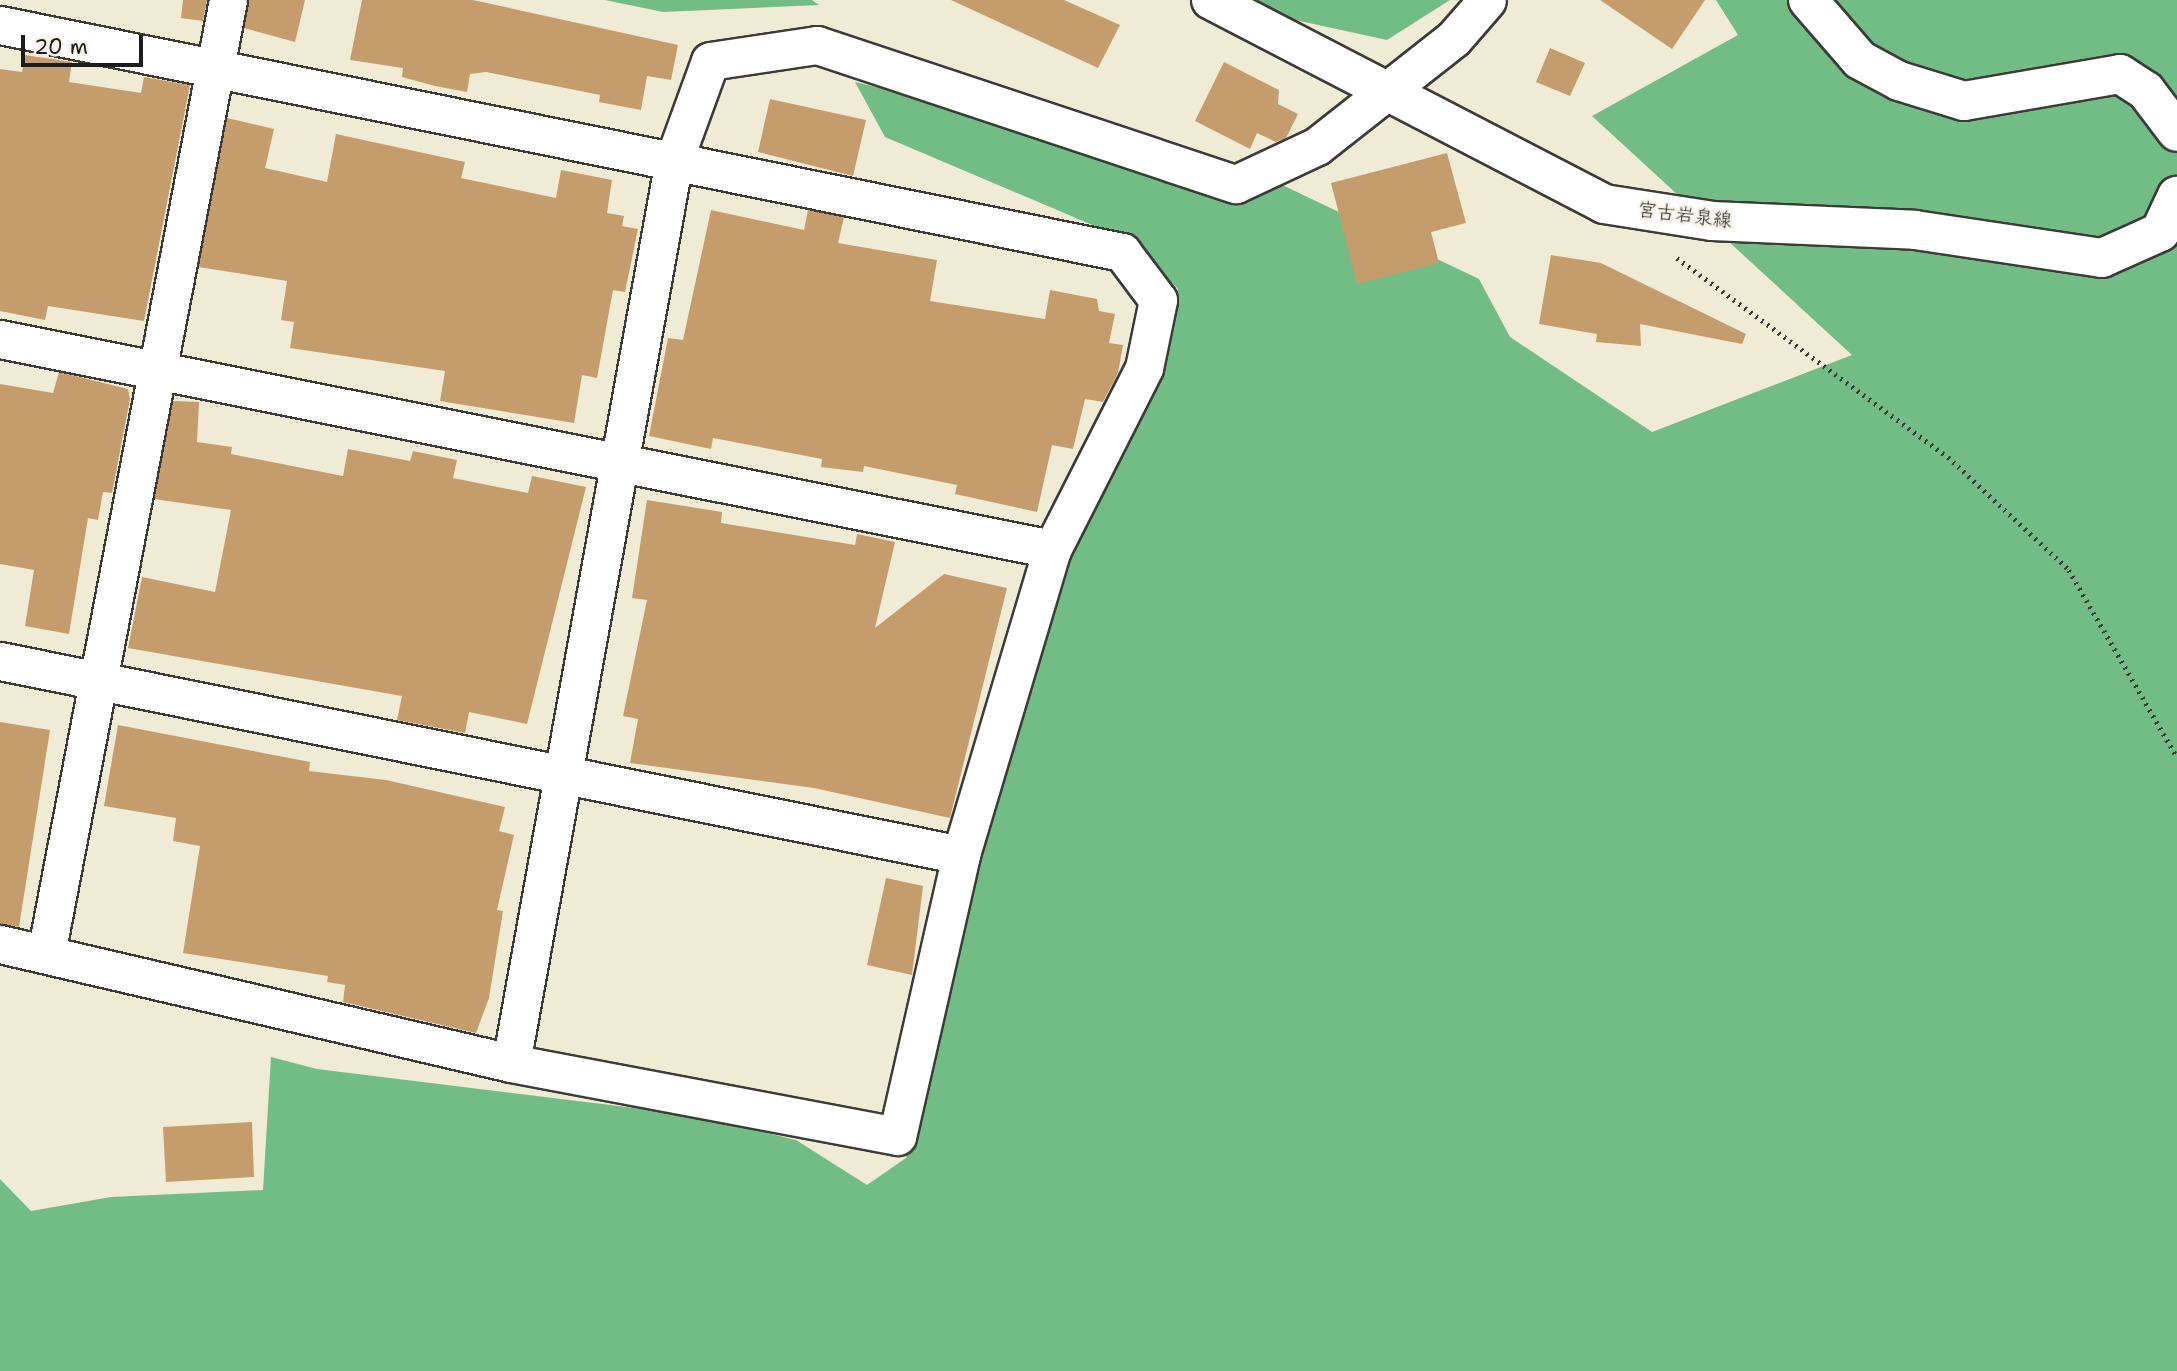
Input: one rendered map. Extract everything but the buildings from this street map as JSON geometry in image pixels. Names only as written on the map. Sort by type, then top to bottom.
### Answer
[{"type":"main road","name":"宮古岩泉線","points":[[1211,0],[1391,88],[1604,204],[1712,221],[1915,230],[2102,258],[2160,232],[2177,195]]},
{"type":"main road","points":[[1808,0],[1860,60],[1899,81],[1964,101],[2120,74],[2146,90],[2177,132]]},
{"type":"street","points":[[46,954],[94,680],[217,67],[228,0]]},
{"type":"street","points":[[511,1063],[621,467],[674,160],[710,61],[817,45],[1236,184],[1317,146],[1454,38],[1487,0]]},
{"type":"street","points":[[0,25],[1122,252],[1158,300],[1144,368],[1052,549],[961,855],[897,1136],[511,1063],[0,944]]},
{"type":"street","points":[[0,340],[155,368],[621,467],[1052,549]]},
{"type":"street","points":[[0,661],[961,855]]},
{"type":"path","points":[[1669,249],[1694,275],[1948,457],[2069,570],[2177,757]]},
{"type":"green space","points":[[605,0],[812,0],[819,5],[663,12]]},
{"type":"green space","points":[[1204,0],[1450,0],[1387,40]]},
{"type":"green space","points":[[1716,0],[2177,0],[2177,1371],[0,1371],[0,1179],[31,1211],[111,1197],[263,1190],[271,1057],[317,1069],[692,1115],[796,1140],[867,1185],[906,1158],[951,956],[1040,634],[1178,289],[1130,241],[885,137],[855,82],[1274,181],[1479,279],[1510,337],[1652,432],[1852,355],[1592,116],[1738,35]]}]
